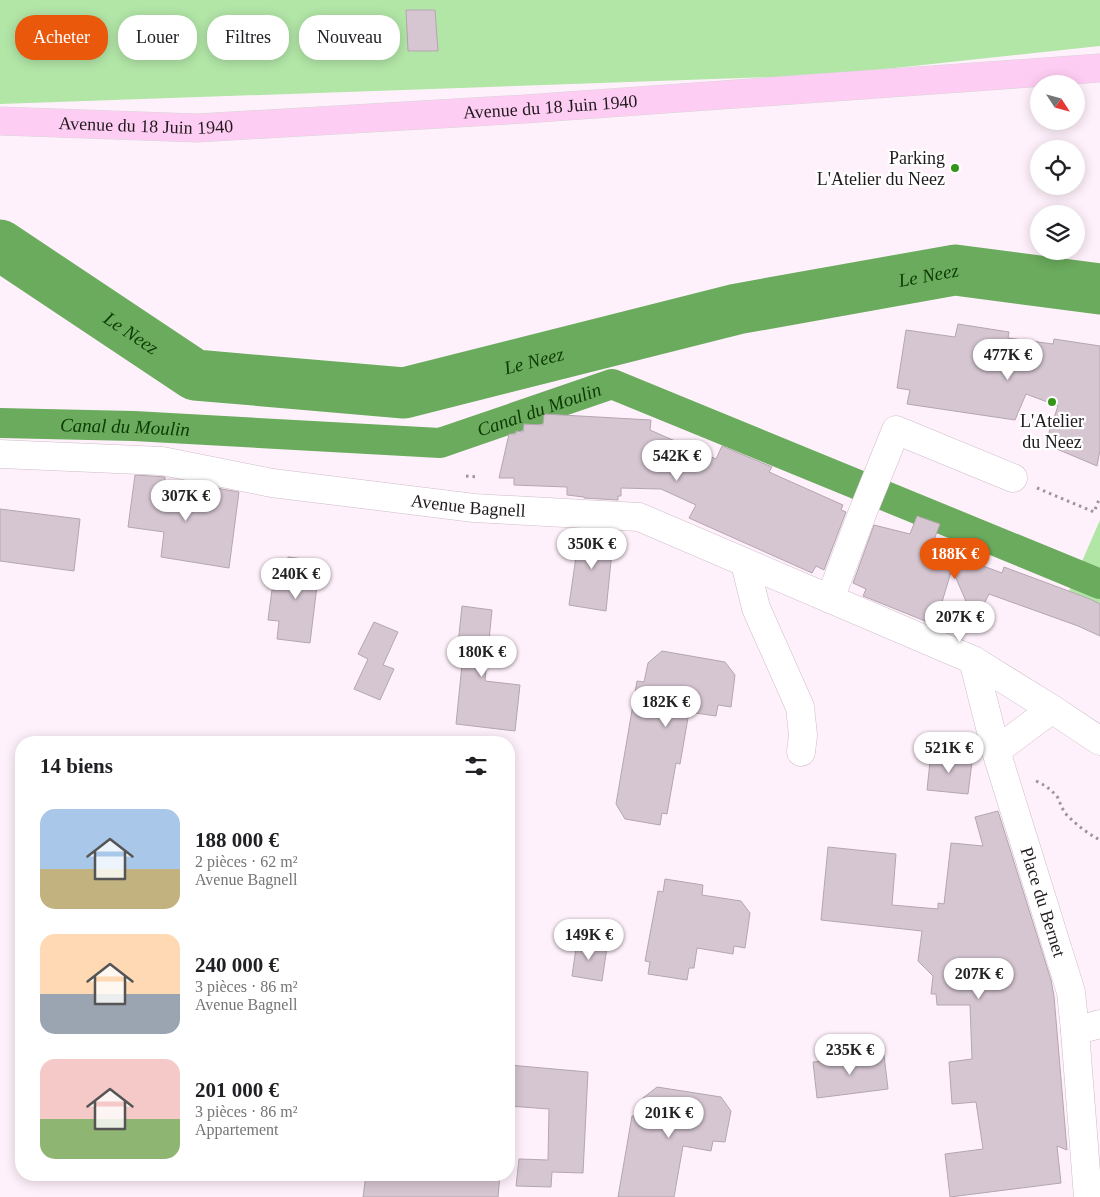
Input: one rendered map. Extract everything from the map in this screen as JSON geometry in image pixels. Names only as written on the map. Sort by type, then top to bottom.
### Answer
[{"type":"main road","name":"Avenue du 18 Juin 1940","points":[[0,122],[197,128],[525,109],[1100,68]]},
{"type":"street","points":[[830,599],[896,430],[1013,478]]},
{"type":"street","name":"Avenue Bagnell","points":[[0,454],[162,461],[272,483],[474,508],[639,517],[973,660]]},
{"type":"street","points":[[745,563],[756,608],[800,707],[803,735],[801,752]]},
{"type":"street","points":[[973,660],[1100,741]]},
{"type":"street","name":"Place du Bernet","points":[[973,660],[996,751],[1071,992],[1088,1027],[1088,1197]]},
{"type":"street","points":[[996,751],[1052,709]]},
{"type":"path","points":[[1013,478],[1094,512],[1100,497]]},
{"type":"path","points":[[1035,780],[1049,788],[1057,797],[1064,811],[1074,822],[1087,833],[1100,840]]},
{"type":"green space","points":[[0,0],[1100,0],[1100,46],[830,75],[0,104]]},
{"type":"green space","points":[[1100,520],[1100,604],[1069,591]]},
{"type":"building","points":[[406,10],[435,10],[438,51],[408,51]]},
{"type":"building","points":[[958,324],[1009,332],[1008,338],[1053,344],[1054,339],[1100,346],[1100,450],[1097,466],[1045,444],[1058,406],[1026,394],[1015,420],[907,404],[910,390],[897,388],[906,330],[955,337]]},
{"type":"building","points":[[544,414],[651,420],[650,430],[716,459],[722,446],[772,467],[769,472],[843,505],[841,510],[846,512],[824,570],[816,566],[812,573],[689,518],[696,505],[661,489],[621,488],[621,496],[618,496],[618,500],[584,498],[567,495],[567,487],[514,485],[514,478],[499,478],[509,434],[516,434],[516,431],[523,432],[524,424],[543,425]]},
{"type":"building","points":[[135,475],[165,477],[164,492],[215,501],[216,488],[239,492],[229,568],[161,557],[164,532],[128,527]]},
{"type":"building","points":[[0,509],[80,519],[74,571],[0,561]]},
{"type":"building","points":[[917,516],[940,524],[934,540],[959,546],[956,556],[1002,573],[1004,567],[1100,604],[1100,636],[1078,626],[989,594],[975,622],[952,569],[935,625],[863,596],[866,589],[853,583],[874,525],[910,534]]},
{"type":"building","points":[[580,529],[614,531],[606,611],[569,605]]},
{"type":"building","points":[[288,557],[320,561],[310,643],[277,639],[279,621],[268,620],[272,590],[276,590],[280,576],[285,577]]},
{"type":"building","points":[[462,606],[492,610],[485,681],[520,685],[515,731],[456,724],[464,645],[458,644]]},
{"type":"building","points":[[374,622],[398,632],[383,665],[394,669],[380,700],[354,689],[368,659],[358,654]]},
{"type":"building","points":[[662,651],[725,662],[735,675],[731,707],[718,705],[716,716],[689,712],[680,764],[676,763],[667,814],[662,813],[660,825],[625,819],[616,804],[637,681],[644,682],[648,663]]},
{"type":"building","points":[[931,752],[962,756],[961,760],[972,762],[968,794],[927,790]]},
{"type":"building","points":[[998,811],[1051,980],[1067,1150],[1057,1146],[1061,1183],[950,1197],[945,1154],[983,1149],[976,1102],[952,1104],[949,1062],[972,1059],[970,1005],[937,1005],[936,994],[931,994],[933,976],[918,961],[922,931],[821,920],[828,847],[896,854],[892,905],[938,909],[938,903],[944,904],[951,843],[983,846],[975,817]]},
{"type":"building","points":[[665,879],[703,885],[702,895],[741,901],[750,913],[745,948],[734,946],[733,954],[697,948],[694,968],[689,968],[687,980],[648,974],[650,962],[645,961],[658,891],[663,892]]},
{"type":"building","points":[[577,941],[607,947],[602,981],[572,976]]},
{"type":"building","points":[[884,1055],[888,1089],[817,1098],[813,1062]]},
{"type":"building","points":[[515,1066],[588,1072],[583,1173],[552,1172],[551,1187],[516,1186],[519,1159],[548,1160],[549,1109],[515,1106]]},
{"type":"building","points":[[657,1087],[721,1097],[731,1111],[725,1142],[713,1141],[711,1151],[683,1146],[674,1197],[618,1197],[632,1116],[639,1116],[643,1098]]},
{"type":"building","points":[[365,1181],[499,1181],[498,1197],[363,1197]]},
{"type":"waterway","name":"Le Neez","points":[[0,245],[195,375],[404,393],[737,309],[955,270],[1100,289]]},
{"type":"waterway","name":"Canal du Moulin","points":[[0,423],[134,426],[440,443],[612,384],[1100,584]]},
{"type":"place","name":"Parking L'Atelier du Neez","points":[[955,168]]},
{"type":"place","name":"L'Atelier du Neez","points":[[1052,402]]}]
